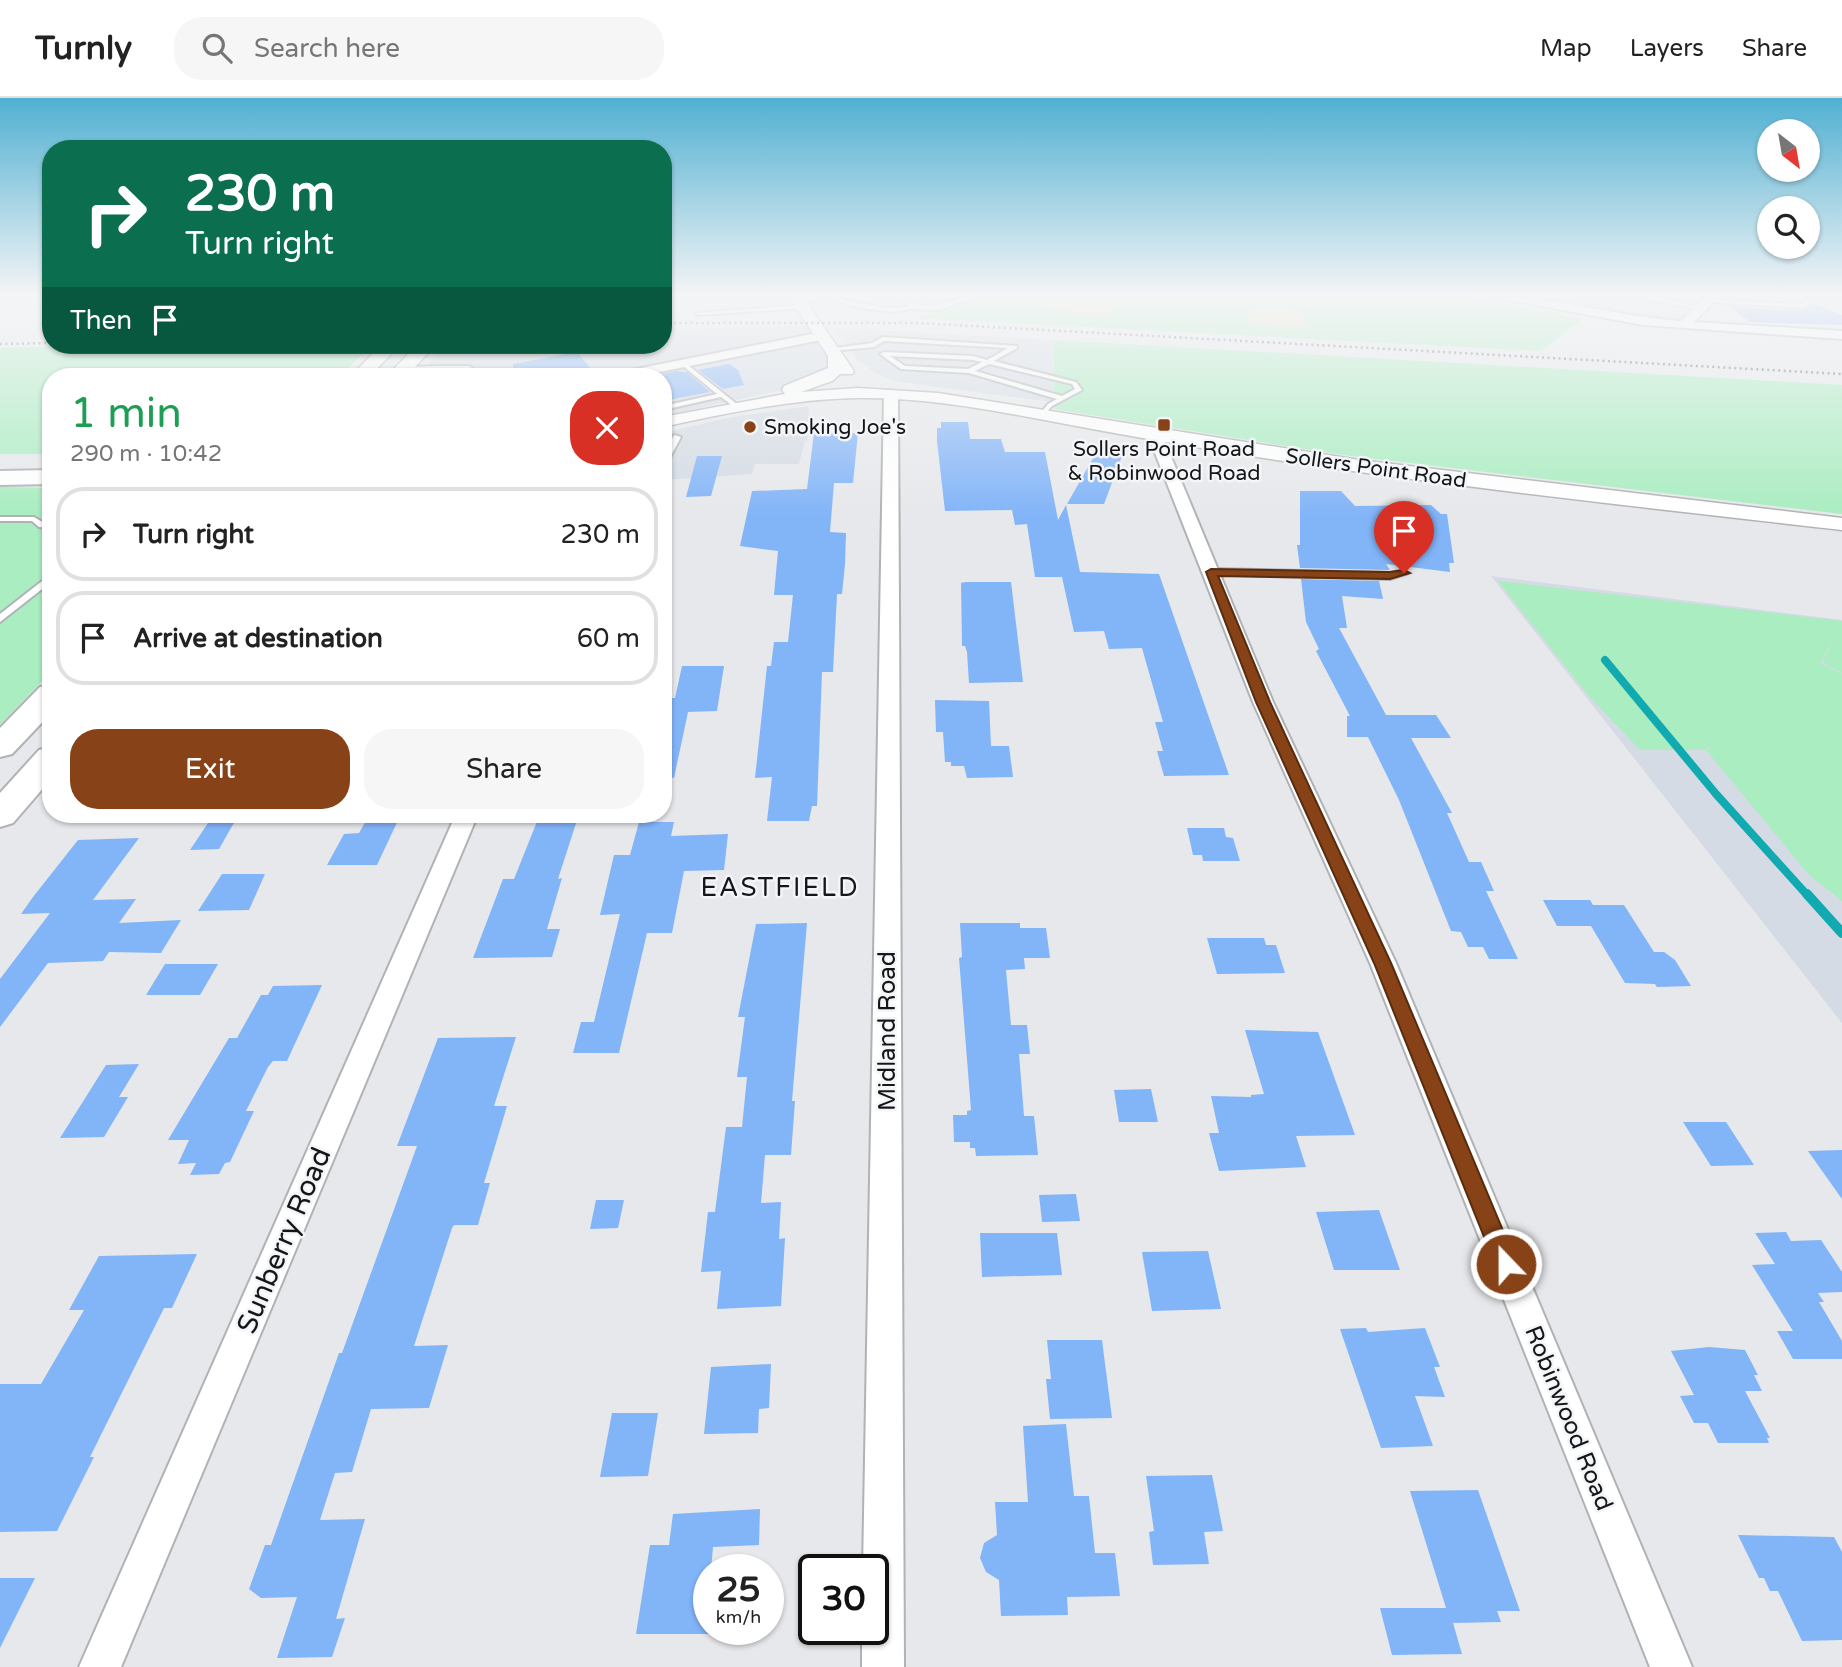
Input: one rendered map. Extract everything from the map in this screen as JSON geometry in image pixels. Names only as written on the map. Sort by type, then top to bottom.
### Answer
[{"type":"main road","points":[[0,461],[42,461]]},
{"type":"main road","points":[[0,478],[42,477]]},
{"type":"main road","points":[[0,747],[42,703]]},
{"type":"main road","points":[[0,815],[42,767]]},
{"type":"street","points":[[672,419],[729,400],[806,386],[836,370]]},
{"type":"street","points":[[845,370],[859,393]]},
{"type":"street","points":[[863,370],[901,389],[946,400]]},
{"type":"street","name":"Sollers Point Road","points":[[729,400],[859,393],[946,400],[1384,470],[1842,524]]},
{"type":"street","name":"Midland Road","points":[[883,1667],[891,396]]},
{"type":"street","name":"Robinwood Road","points":[[1155,435],[1263,702],[1383,963],[1671,1667]]},
{"type":"street","name":"Sunberry Road","points":[[100,1667],[463,823]]},
{"type":"lane","points":[[693,370],[729,400]]},
{"type":"lane","points":[[943,370],[969,371],[1062,398]]},
{"type":"lane","points":[[1022,370],[1074,383],[1079,390],[1062,398],[1042,415]]},
{"type":"lane","points":[[672,407],[729,400]]},
{"type":"lane","points":[[672,446],[677,437]]},
{"type":"lane","points":[[0,519],[34,519],[42,525]]},
{"type":"lane","points":[[1211,572],[1390,576],[1404,573]]},
{"type":"lane","points":[[0,620],[42,585]]},
{"type":"shaded area","points":[[672,370],[828,370],[795,387],[672,414]]},
{"type":"shaded area","points":[[872,370],[1054,370],[1053,402],[899,382]]},
{"type":"shaded area","points":[[809,406],[807,441],[799,464],[755,464],[752,474],[672,479],[672,431],[727,418]]},
{"type":"shaded area","points":[[1491,576],[1842,620],[1842,1023]]},
{"type":"green space","points":[[0,370],[42,370],[42,454],[0,454]]},
{"type":"green space","points":[[1054,370],[1583,370],[1842,385],[1842,514],[1343,455],[1054,409]]},
{"type":"green space","points":[[0,487],[42,488],[42,681],[0,725]]},
{"type":"green space","points":[[1498,581],[1842,621],[1842,673],[1822,662],[1841,628],[1820,663],[1842,674],[1842,901],[1809,875],[1706,750],[1720,740],[1704,750],[1640,750],[1588,695]]},
{"type":"building","points":[[698,370],[738,370],[744,385],[723,389]]},
{"type":"building","points":[[672,372],[687,372],[710,392],[672,399]]},
{"type":"building","points":[[941,422],[968,422],[970,439],[1001,439],[1005,452],[1045,452],[1058,520],[1066,505],[1080,572],[1159,574],[1229,775],[1164,776],[1157,751],[1163,751],[1155,722],[1163,722],[1142,648],[1109,649],[1104,631],[1074,632],[1062,577],[1035,577],[1027,524],[1015,525],[1012,510],[945,511],[937,441],[937,428],[941,428]]},
{"type":"building","points":[[814,433],[858,433],[853,483],[834,483],[830,532],[846,533],[845,564],[842,594],[837,594],[833,672],[822,672],[817,806],[812,806],[809,821],[767,821],[772,777],[755,778],[767,666],[771,666],[774,642],[788,642],[793,595],[774,595],[778,551],[740,546],[752,491],[807,489]]},
{"type":"building","points":[[1096,453],[1122,456],[1104,504],[1067,504]]},
{"type":"building","points":[[697,456],[722,456],[711,496],[686,497]]},
{"type":"building","points":[[1300,491],[1341,491],[1355,506],[1431,505],[1441,514],[1447,514],[1454,563],[1449,563],[1450,572],[1386,564],[1390,570],[1300,568],[1297,545],[1300,545]]},
{"type":"building","points":[[1301,579],[1379,581],[1383,599],[1342,596],[1347,628],[1339,628],[1386,715],[1436,715],[1451,738],[1411,738],[1452,813],[1447,813],[1469,862],[1481,862],[1494,891],[1486,891],[1518,959],[1489,959],[1483,947],[1468,947],[1461,932],[1451,931],[1399,800],[1368,737],[1347,737],[1347,716],[1350,716],[1316,651],[1319,649],[1306,622]]},
{"type":"building","points":[[1011,582],[1023,682],[969,683],[967,652],[965,646],[962,646],[961,583]]},
{"type":"building","points":[[682,666],[724,666],[717,711],[688,712],[674,778],[672,698],[675,698]]},
{"type":"building","points":[[935,700],[989,701],[991,746],[1009,746],[1013,777],[967,778],[964,766],[951,766],[951,762],[945,762],[943,732],[936,732]]},
{"type":"building","points":[[674,822],[671,836],[728,834],[724,870],[684,871],[672,933],[647,933],[619,1053],[573,1053],[581,1022],[594,1022],[620,914],[600,915],[614,855],[630,855],[639,823]]},
{"type":"building","points":[[208,823],[234,823],[219,849],[190,850]]},
{"type":"building","points":[[365,823],[397,823],[377,865],[327,865],[344,834],[359,833]]},
{"type":"building","points":[[536,823],[576,823],[558,879],[562,878],[547,929],[560,929],[552,957],[473,958],[503,879],[514,879]]},
{"type":"building","points":[[1187,828],[1224,828],[1226,837],[1233,838],[1240,861],[1203,861],[1202,855],[1193,855]]},
{"type":"building","points":[[139,838],[93,900],[136,899],[119,923],[181,920],[161,953],[109,952],[103,961],[48,963],[0,1027],[0,979],[50,913],[21,914],[33,897],[78,840]]},
{"type":"building","points":[[222,874],[265,874],[249,910],[198,911]]},
{"type":"building","points":[[1543,900],[1590,900],[1593,905],[1624,905],[1654,952],[1664,952],[1675,960],[1691,986],[1657,987],[1655,984],[1625,983],[1591,926],[1557,926]]},
{"type":"building","points":[[807,923],[792,1101],[795,1101],[791,1155],[765,1155],[761,1203],[781,1202],[779,1239],[785,1238],[781,1306],[717,1309],[721,1271],[701,1272],[708,1212],[715,1212],[726,1127],[742,1127],[747,1077],[737,1077],[745,1017],[738,1017],[756,924]]},
{"type":"building","points":[[960,923],[1020,923],[1020,928],[1046,928],[1050,958],[1024,958],[1025,969],[1006,970],[1011,1025],[1027,1025],[1030,1054],[1019,1054],[1024,1116],[1034,1116],[1038,1155],[976,1156],[975,1148],[970,1148],[970,1142],[954,1142],[953,1115],[967,1115],[967,1111],[971,1110],[959,958],[962,957]]},
{"type":"building","points":[[1207,938],[1264,938],[1266,945],[1276,945],[1285,973],[1217,974]]},
{"type":"building","points":[[165,964],[218,964],[200,995],[146,995]]},
{"type":"building","points":[[322,985],[287,1061],[273,1061],[268,1067],[246,1111],[254,1111],[230,1162],[225,1163],[219,1174],[190,1175],[196,1163],[178,1164],[189,1140],[168,1140],[229,1038],[237,1038],[261,995],[268,995],[273,986]]},
{"type":"building","points":[[1245,1030],[1318,1032],[1355,1135],[1296,1136],[1306,1167],[1219,1171],[1209,1133],[1219,1133],[1211,1096],[1251,1097],[1264,1094]]},
{"type":"building","points":[[516,1037],[494,1106],[507,1106],[484,1183],[490,1183],[478,1225],[454,1225],[452,1228],[414,1346],[448,1345],[429,1408],[371,1409],[352,1472],[335,1473],[320,1520],[365,1519],[336,1619],[345,1618],[332,1657],[277,1658],[297,1597],[261,1598],[249,1589],[265,1545],[271,1545],[339,1353],[342,1353],[417,1146],[397,1146],[438,1038]]},
{"type":"building","points":[[139,1064],[119,1097],[128,1097],[104,1137],[60,1138],[106,1065]]},
{"type":"building","points":[[1151,1089],[1158,1122],[1119,1122],[1114,1090]]},
{"type":"building","points":[[1683,1122],[1726,1122],[1754,1165],[1711,1166]]},
{"type":"building","points":[[1842,1150],[1842,1199],[1808,1151]]},
{"type":"building","points":[[1076,1194],[1080,1221],[1042,1222],[1039,1195]]},
{"type":"building","points":[[596,1200],[624,1200],[618,1228],[590,1229]]},
{"type":"building","points":[[1379,1210],[1400,1270],[1334,1270],[1316,1212]]},
{"type":"building","points":[[1786,1232],[1791,1241],[1821,1240],[1842,1272],[1842,1292],[1818,1293],[1824,1302],[1819,1302],[1842,1341],[1842,1359],[1793,1359],[1777,1331],[1793,1331],[1752,1265],[1775,1264],[1755,1233]]},
{"type":"building","points":[[980,1233],[1057,1233],[1062,1275],[982,1277]]},
{"type":"building","points":[[1208,1251],[1221,1309],[1152,1311],[1142,1252]]},
{"type":"building","points":[[197,1254],[172,1308],[164,1308],[90,1457],[94,1457],[57,1531],[0,1532],[0,1384],[41,1384],[84,1310],[69,1310],[99,1256]]},
{"type":"building","points":[[1366,1328],[1368,1332],[1425,1328],[1440,1367],[1434,1367],[1445,1397],[1415,1396],[1433,1446],[1381,1448],[1340,1329]]},
{"type":"building","points":[[1047,1340],[1102,1340],[1112,1418],[1050,1419],[1046,1379],[1051,1379]]},
{"type":"building","points":[[1709,1347],[1745,1350],[1758,1375],[1754,1375],[1762,1391],[1745,1391],[1770,1438],[1767,1438],[1769,1443],[1718,1443],[1708,1423],[1694,1423],[1680,1396],[1694,1395],[1671,1351]]},
{"type":"building","points":[[771,1364],[769,1408],[759,1409],[758,1433],[704,1434],[711,1367]]},
{"type":"building","points":[[612,1413],[658,1413],[648,1476],[600,1477]]},
{"type":"building","points":[[1066,1424],[1074,1496],[1089,1496],[1095,1553],[1115,1553],[1120,1596],[1067,1597],[1068,1615],[1001,1616],[999,1580],[986,1572],[980,1558],[984,1543],[997,1535],[995,1502],[1028,1502],[1023,1426]]},
{"type":"building","points":[[1212,1475],[1223,1531],[1204,1532],[1209,1564],[1153,1565],[1149,1532],[1154,1531],[1146,1476]]},
{"type":"building","points":[[1478,1490],[1520,1611],[1497,1611],[1501,1622],[1453,1623],[1462,1654],[1392,1655],[1380,1608],[1446,1608],[1410,1491]]},
{"type":"building","points":[[760,1509],[759,1545],[713,1547],[712,1554],[693,1554],[693,1634],[636,1634],[650,1545],[669,1545],[673,1514]]},
{"type":"building","points":[[1738,1535],[1834,1537],[1842,1552],[1842,1640],[1802,1641],[1778,1591],[1770,1591],[1764,1578],[1759,1578]]},
{"type":"building","points":[[0,1578],[35,1578],[0,1648]]},
{"type":"waterway","points":[[1605,660],[1716,794],[1808,896]]},
{"type":"waterway","points":[[1807,894],[1842,933]]},
{"type":"railway","points":[[1774,370],[1842,374]]},
{"type":"place","name":"Sollers Point Road & Robinwood Road","points":[[1164,425]]},
{"type":"place","name":"Smoking Joe's","points":[[750,427]]},
{"type":"district","name":"EASTFIELD","points":[[780,887]]},
{"type":"route","points":[[1404,573],[1390,576],[1211,572],[1263,702],[1383,963],[1506,1264]]}]
